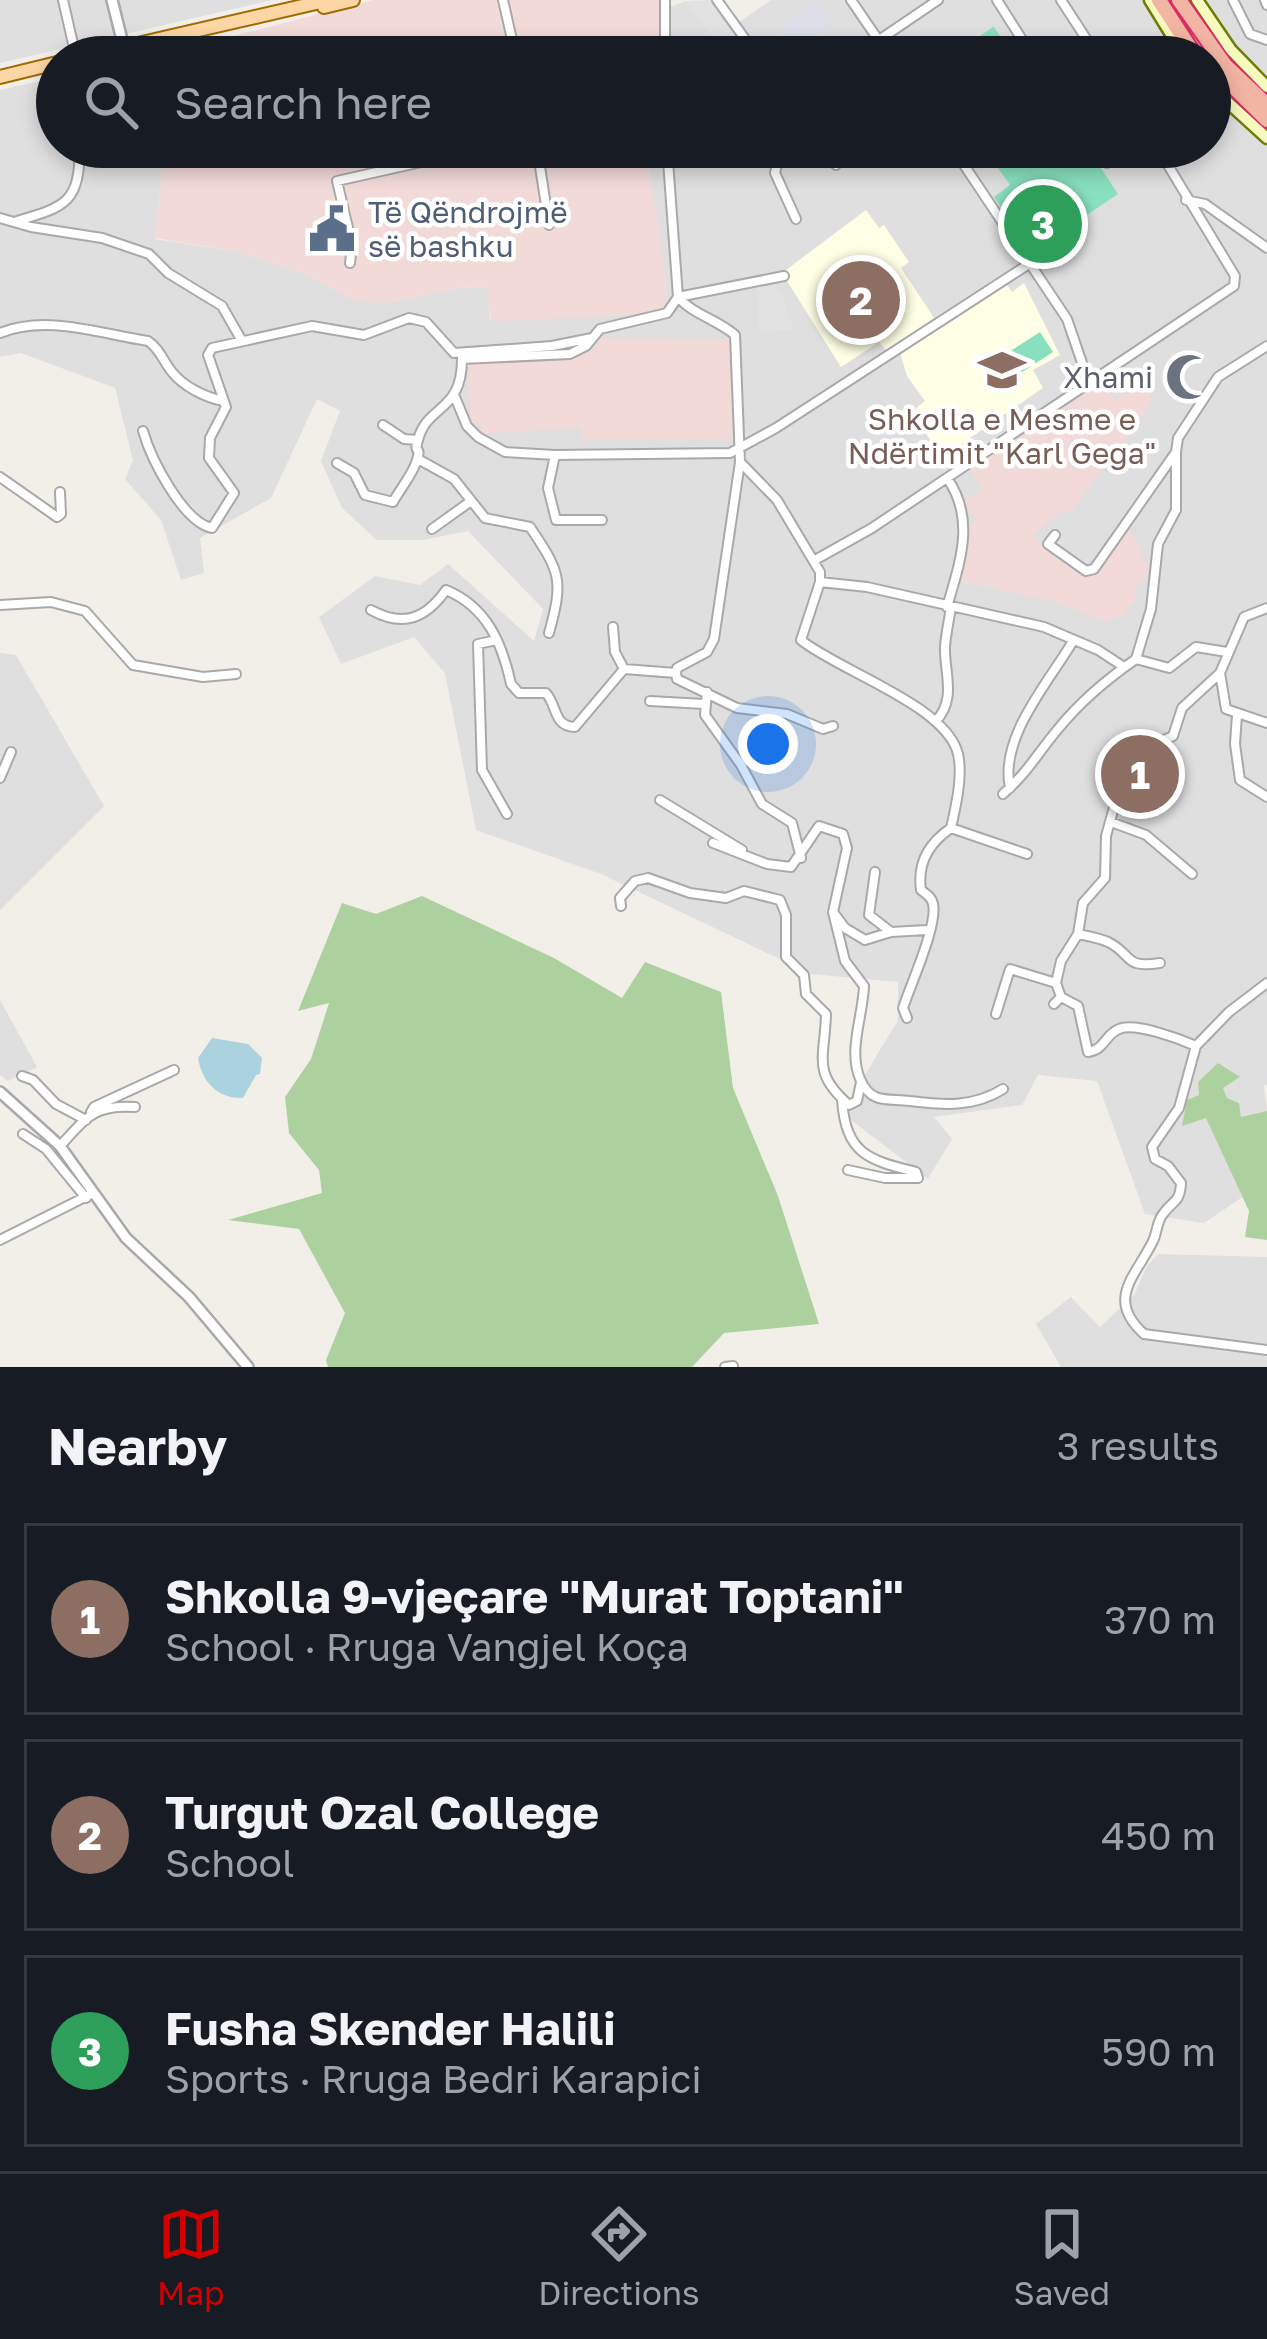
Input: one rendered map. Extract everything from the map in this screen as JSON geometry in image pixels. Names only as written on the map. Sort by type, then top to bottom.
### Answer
[{"type":"highway","points":[[1158,0],[1185,36]]},
{"type":"highway","points":[[1188,0],[1208,36]]},
{"type":"highway","points":[[1231,70],[1267,102]]},
{"type":"highway","points":[[1231,88],[1267,123]]},
{"type":"main road","points":[[269,11],[352,0]]},
{"type":"main road","points":[[1158,0],[1175,36]]},
{"type":"main road","points":[[1188,0],[1219,36]]},
{"type":"main road","points":[[177,36],[319,1]]},
{"type":"main road","points":[[1231,50],[1267,87]]},
{"type":"main road","points":[[0,80],[36,71]]},
{"type":"main road","points":[[1231,105],[1267,138]]},
{"type":"street","points":[[63,0],[73,36]]},
{"type":"street","points":[[112,0],[116,36]]},
{"type":"street","points":[[503,0],[511,36]]},
{"type":"street","points":[[664,0],[665,36]]},
{"type":"street","points":[[717,0],[743,36]]},
{"type":"street","points":[[851,0],[876,36]]},
{"type":"street","points":[[885,36],[938,0]]},
{"type":"street","points":[[997,0],[1020,36]]},
{"type":"street","points":[[1060,0],[1083,36]]},
{"type":"street","points":[[1233,0],[1253,38],[1267,40]]},
{"type":"street","points":[[16,221],[54,209],[70,198],[80,168]]},
{"type":"street","points":[[350,263],[352,245],[337,181],[395,168]]},
{"type":"street","points":[[540,168],[549,225]]},
{"type":"street","points":[[624,669],[676,673],[706,652],[714,639],[740,462],[735,335],[678,297],[669,168]]},
{"type":"street","points":[[775,168],[796,219]]},
{"type":"street","points":[[967,168],[1072,327],[1089,383]]},
{"type":"street","points":[[815,560],[947,478],[1234,286],[1235,276],[1168,168]]},
{"type":"street","points":[[1186,200],[1205,204],[1267,248]]},
{"type":"street","points":[[0,218],[102,238],[149,254],[168,273],[222,306],[242,341]]},
{"type":"street","points":[[455,397],[467,426],[489,446],[522,455],[739,450],[1032,262]]},
{"type":"street","points":[[337,464],[353,473],[365,495],[393,502],[418,459],[418,440],[455,397],[462,381],[462,359],[570,355],[613,324],[667,313],[678,297],[784,276]]},
{"type":"street","points":[[143,431],[151,459],[202,525],[212,528],[235,493],[209,458],[210,438],[224,417],[210,350],[312,326],[364,334],[409,318],[426,322],[454,353],[589,342]]},
{"type":"street","points":[[0,333],[20,325],[47,324],[148,341],[182,381],[223,400]]},
{"type":"street","points":[[1073,640],[1018,736],[1006,791],[1029,772],[1066,719],[1136,659],[1151,609],[1158,544],[1176,510],[1178,438],[1218,377],[1267,346]]},
{"type":"street","points":[[383,424],[404,439],[418,440]]},
{"type":"street","points":[[1055,535],[1048,544],[1086,571],[1094,569],[1176,452]]},
{"type":"street","points":[[555,455],[548,488],[556,520],[602,520]]},
{"type":"street","points":[[418,459],[454,478],[485,518],[530,527],[551,554],[560,594],[549,633]]},
{"type":"street","points":[[740,462],[777,500],[815,560],[820,582],[801,640],[936,721],[959,757],[952,828],[929,846],[922,866],[919,886],[933,903],[924,952],[903,1008],[907,1018]]},
{"type":"street","points":[[0,477],[57,517],[61,514],[60,492]]},
{"type":"street","points":[[936,721],[948,696],[949,665],[944,652],[966,525],[961,500],[947,478]]},
{"type":"street","points":[[432,529],[471,501]]},
{"type":"street","points":[[820,582],[867,587],[1044,627],[1124,667]]},
{"type":"street","points":[[370,610],[382,616],[415,618],[431,612],[443,592],[450,591],[484,614],[511,684],[519,693],[546,693],[558,720],[566,726],[575,727],[624,669]]},
{"type":"street","points":[[0,605],[52,602],[86,611],[133,665],[203,677],[236,674]]},
{"type":"street","points":[[1267,608],[1246,614],[1220,673],[1223,705],[1237,715],[1267,723]]},
{"type":"street","points":[[613,627],[615,652],[624,669]]},
{"type":"street","points":[[497,640],[478,644],[479,752],[482,770],[507,814]]},
{"type":"street","points":[[1136,659],[1168,668],[1196,646],[1227,652]]},
{"type":"street","points":[[676,673],[677,679],[737,708],[787,714],[823,729],[833,726]]},
{"type":"street","points":[[1196,1046],[1171,1035],[1126,1028],[1118,1029],[1103,1047],[1088,1052],[1078,1006],[1058,1001],[1056,983],[1061,961],[1078,934],[1079,911],[1105,878],[1106,836],[1124,771],[1140,751],[1173,736],[1182,708],[1220,673]]},
{"type":"street","points":[[707,692],[705,715],[759,800],[792,823],[801,858]]},
{"type":"street","points":[[650,701],[704,704]]},
{"type":"street","points":[[1237,715],[1240,780],[1267,797]]},
{"type":"street","points":[[0,778],[11,752]]},
{"type":"street","points":[[660,800],[747,855]]},
{"type":"street","points":[[1111,822],[1146,835],[1192,874]]},
{"type":"street","points":[[621,906],[620,898],[635,880],[648,878],[691,893],[726,898],[744,892],[780,900],[786,916],[786,957],[804,975],[806,994],[826,1014],[819,1052],[824,1077],[849,1106],[857,1102],[861,1082],[855,1050],[864,986],[844,962],[832,912],[847,848],[843,834],[819,826],[801,858],[782,868],[713,843]]},
{"type":"street","points":[[952,828],[1027,854]]},
{"type":"street","points":[[875,872],[869,915],[891,932]]},
{"type":"street","points":[[832,912],[858,939],[927,930]]},
{"type":"street","points":[[1078,934],[1112,943],[1127,962],[1160,963]]},
{"type":"street","points":[[996,1014],[1010,968],[1056,983]]},
{"type":"street","points":[[1267,983],[1196,1046],[1179,1108],[1153,1147],[1155,1160],[1168,1166],[1181,1183],[1174,1206],[1160,1219],[1125,1291],[1126,1312],[1144,1334],[1267,1350]]},
{"type":"street","points":[[60,1146],[94,1107],[174,1070]]},
{"type":"street","points":[[22,1076],[33,1080],[56,1103],[88,1116],[115,1106],[135,1107]]},
{"type":"street","points":[[861,1082],[872,1096],[887,1102],[903,1099],[939,1105],[987,1099],[1003,1089]]},
{"type":"street","points":[[0,1092],[60,1146],[89,1195]]},
{"type":"street","points":[[842,1099],[847,1131],[857,1150],[916,1172],[918,1178],[886,1178],[848,1170]]},
{"type":"street","points":[[23,1134],[46,1149],[126,1238],[189,1298],[248,1367]]},
{"type":"street","points":[[0,1240],[89,1195]]},
{"type":"street","points":[[228,1367],[239,1356]]},
{"type":"shaded area","points":[[0,0],[272,0],[117,36],[36,36],[36,55],[0,63]]},
{"type":"shaded area","points":[[373,0],[665,0],[665,36],[233,36]]},
{"type":"shaded area","points":[[714,0],[740,36],[712,36],[686,1]]},
{"type":"shaded area","points":[[771,0],[1267,0],[1267,1111],[1241,1118],[1239,1107],[1222,1087],[1239,1078],[1227,1071],[1212,1070],[1198,1082],[1199,1095],[1184,1125],[1206,1117],[1244,1196],[1204,1223],[1145,1214],[1097,1081],[1038,1075],[1022,1105],[934,1117],[952,1139],[928,1179],[842,1113],[898,1020],[898,982],[811,974],[601,874],[476,830],[445,673],[414,637],[341,664],[319,617],[375,576],[420,585],[448,564],[534,641],[543,609],[468,531],[423,540],[377,540],[342,508],[321,461],[340,411],[317,399],[271,498],[200,538],[204,573],[181,580],[161,520],[125,479],[133,460],[115,388],[21,353],[0,357],[0,90],[36,82],[36,168],[162,168],[155,239],[238,252],[300,272],[354,300],[388,303],[488,287],[490,320],[667,296],[650,168],[1231,168],[1231,36],[730,36],[735,25]]},
{"type":"shaded area","points":[[686,1],[712,36],[670,36],[670,7]]},
{"type":"shaded area","points":[[817,1],[834,24],[816,36],[782,36],[777,29]]},
{"type":"shaded area","points":[[162,168],[650,168],[667,296],[662,314],[491,321],[487,287],[388,303],[354,300],[300,272],[238,252],[155,238]]},
{"type":"shaded area","points":[[866,210],[879,228],[884,225],[909,262],[901,268],[934,318],[886,350],[879,342],[841,367],[782,273]]},
{"type":"shaded area","name":"Shkolla e Mesme e Ndërtimit \"Karl Gega\"","points":[[1005,282],[1012,292],[1024,283],[1060,355],[1033,370],[1043,388],[942,457],[920,425],[925,422],[916,408],[925,401],[907,376],[900,352]]},
{"type":"shaded area","points":[[774,284],[794,330],[759,331],[758,285]]},
{"type":"shaded area","points":[[592,338],[733,339],[733,440],[582,439],[580,428],[483,433],[480,423],[471,422],[467,360],[583,356]]},
{"type":"shaded area","points":[[1104,382],[1115,400],[1141,384],[1153,400],[1071,512],[1065,509],[1033,534],[1090,575],[1126,527],[1152,568],[1133,593],[1137,598],[1119,620],[1113,616],[1107,622],[1053,601],[958,581],[970,525],[976,520],[964,502],[982,488],[969,468]]},
{"type":"shaded area","points":[[0,653],[16,655],[104,806],[0,910]]},
{"type":"shaded area","points":[[1158,745],[1177,761],[1169,770],[1163,765],[1131,799],[1122,794],[1126,772],[1138,755]]},
{"type":"shaded area","points":[[0,1000],[37,1067],[8,1081],[0,1075]]},
{"type":"shaded area","points":[[1158,1254],[1267,1257],[1267,1367],[1061,1367],[1036,1324],[1071,1297],[1100,1327],[1134,1295]]},
{"type":"green space","points":[[998,168],[1101,168],[1118,194],[1032,252],[994,197],[1010,185]]},
{"type":"green space","points":[[1040,332],[1053,352],[1019,374],[1006,354]]},
{"type":"green space","points":[[422,896],[554,958],[622,998],[645,962],[721,992],[733,1088],[778,1196],[819,1324],[724,1333],[692,1367],[328,1367],[326,1360],[345,1313],[299,1229],[228,1220],[322,1193],[319,1170],[289,1133],[285,1097],[311,1059],[329,1003],[298,1011],[342,903],[376,914]]},
{"type":"green space","points":[[1218,1063],[1240,1077],[1223,1088],[1227,1098],[1239,1103],[1241,1117],[1267,1111],[1267,1240],[1245,1237],[1249,1211],[1206,1118],[1182,1126],[1187,1100],[1199,1095],[1198,1082]]},
{"type":"water","points":[[212,1038],[248,1044],[262,1058],[260,1074],[243,1098],[219,1092],[203,1075],[198,1058]]},
{"type":"place","name":"Fusha Skender Halili","points":[[1043,224]]},
{"type":"place","name":"Të Qëndrojmë së bashku","points":[[332,229]]},
{"type":"place","name":"Turgut Ozal College","points":[[861,300]]},
{"type":"place","name":"Shkolla e Mesme e Ndërtimit \"Karl Gega\"","points":[[1002,370]]},
{"type":"place","name":"Xhami","points":[[1189,377]]},
{"type":"place","name":"Shkolla 9-vjeçare \"Murat Toptani\"","points":[[1140,774]]}]
